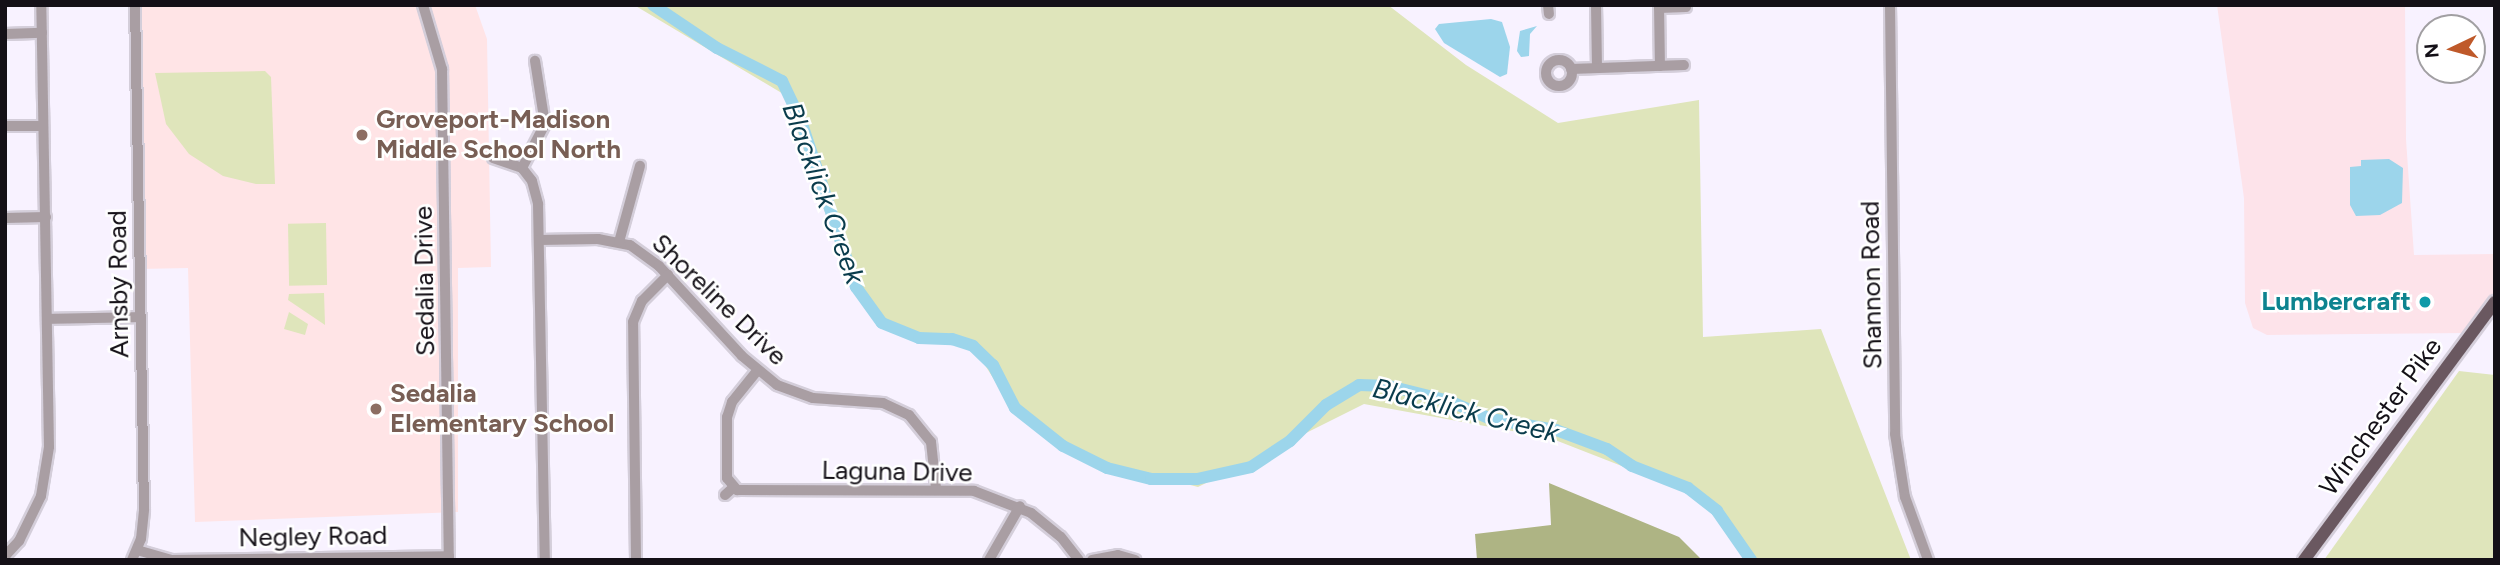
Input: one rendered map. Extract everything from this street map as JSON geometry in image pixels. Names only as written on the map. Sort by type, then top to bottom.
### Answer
[{"type":"main road","name":"Winchester Pike","points":[[2304,560],[2495,302]]},
{"type":"street","points":[[5,556],[19,541],[41,496],[49,447],[41,5]]},
{"type":"street","name":"Arnsby Road","points":[[135,5],[144,509],[135,555]]},
{"type":"street","name":"Sedalia Drive","points":[[423,5],[442,69],[449,558]]},
{"type":"street","points":[[1596,5],[1597,66]]},
{"type":"street","name":"Shannon Road","points":[[1890,5],[1895,434],[1908,511],[1928,560]]},
{"type":"street","points":[[1660,66],[1659,7],[1686,7]]},
{"type":"street","points":[[5,34],[42,33]]},
{"type":"street","points":[[522,168],[545,124],[535,61]]},
{"type":"street","points":[[1571,69],[1684,65]]},
{"type":"street","points":[[5,126],[43,125]]},
{"type":"street","points":[[493,158],[522,168],[535,188],[545,560]]},
{"type":"street","points":[[619,242],[640,166]]},
{"type":"street","points":[[5,218],[46,217]]},
{"type":"street","name":"Shoreline Drive","points":[[538,240],[619,242],[649,256],[757,371],[802,395],[870,400],[909,415],[931,442],[936,488]]},
{"type":"street","points":[[636,560],[633,322],[642,300],[668,275]]},
{"type":"street","points":[[47,319],[140,317]]},
{"type":"street","points":[[726,495],[734,487],[727,475],[727,417],[732,402],[757,371]]},
{"type":"street","name":"Laguna Drive","points":[[734,487],[746,492],[936,488],[974,491],[1020,506],[1061,537],[1079,560]]},
{"type":"street","points":[[989,560],[1020,506]]},
{"type":"street","name":"Negley Road","points":[[135,555],[164,559],[449,558]]},
{"type":"street","points":[[1092,560],[1112,555],[1135,560]]},
{"type":"shaded area","points":[[135,5],[475,5],[487,39],[491,267],[458,268],[458,512],[195,522],[188,268],[139,269]]},
{"type":"shaded area","points":[[2217,5],[2405,5],[2406,139],[2414,255],[2495,254],[2495,294],[2466,333],[2267,335],[2253,328],[2245,303],[2244,198]]},
{"type":"green space","points":[[634,5],[1388,5],[1466,65],[1558,123],[1699,100],[1703,337],[1821,329],[1911,560],[1752,560],[1696,495],[1550,438],[1364,404],[1198,487],[1089,459],[1010,405],[973,346],[882,323],[846,274],[785,95]]},
{"type":"green space","points":[[265,71],[271,77],[275,184],[256,184],[223,176],[189,154],[166,124],[155,73]]},
{"type":"green space","points":[[326,223],[327,285],[289,286],[288,224]]},
{"type":"green space","points":[[324,293],[325,325],[288,300],[289,294]]},
{"type":"green space","points":[[289,312],[308,324],[305,335],[284,329]]},
{"type":"green space","points":[[2459,371],[2495,375],[2495,560],[2324,560]]},
{"type":"green space","points":[[1549,483],[1679,537],[1702,560],[1477,560],[1475,534],[1551,525]]},
{"type":"water","points":[[1491,19],[1502,22],[1510,47],[1507,74],[1500,77],[1444,43],[1435,29],[1439,24]]},
{"type":"water","points":[[1537,26],[1530,34],[1529,56],[1521,57],[1517,51],[1520,31]]},
{"type":"water","points":[[2389,159],[2403,168],[2402,203],[2380,215],[2356,216],[2350,205],[2350,167],[2361,166],[2361,160]]},
{"type":"waterway","name":"Blacklick Creek","points":[[653,5],[717,48],[782,81],[801,121],[856,287],[882,323],[919,338],[952,339],[973,346],[993,365],[1015,408],[1063,446],[1107,468],[1151,479],[1197,479],[1251,467],[1290,441],[1326,405],[1359,385],[1389,386],[1449,401],[1491,419],[1556,430],[1607,449],[1632,466],[1688,488],[1717,511],[1751,560]]},
{"type":"place","name":"Groveport-Madison Middle School North","points":[[362,135]]},
{"type":"place","name":"Lumbercraft","points":[[2425,302]]},
{"type":"place","name":"Sedalia Elementary School","points":[[376,409]]}]
